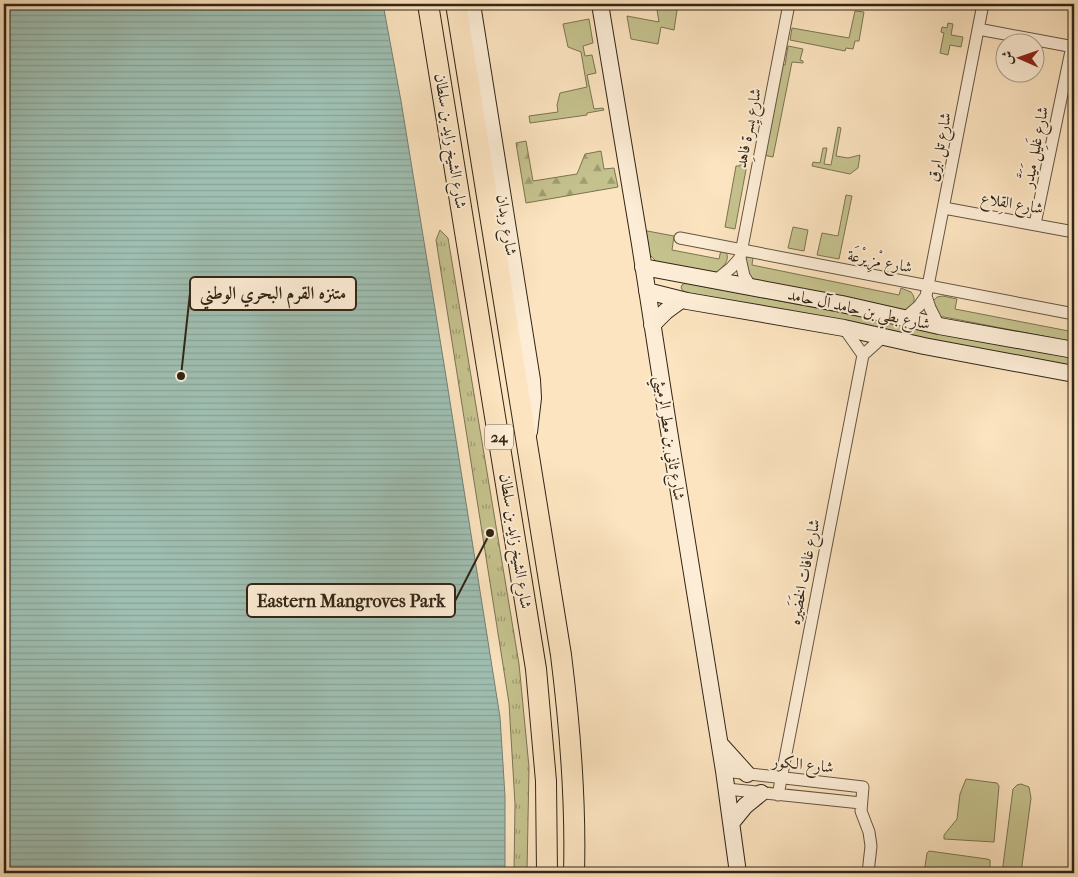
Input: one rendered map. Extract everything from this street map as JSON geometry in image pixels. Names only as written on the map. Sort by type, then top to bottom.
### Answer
[{"type":"highway","name":"شارع الشيخ زايد بن سلطان","points":[[428,4],[536,669],[546,781],[547,873]]},
{"type":"highway","name":"شارع الشيخ زايد بن سلطان","points":[[456,4],[568,704],[574,792],[574,873]]},
{"type":"street","name":"شارع ربدان","points":[[472,4],[532,380],[533,398],[527,447]]},
{"type":"street","name":"شارع ثاني بن مطر الرميثي","points":[[600,4],[720,743],[738,873]]},
{"type":"street","name":"شارع يِسرة فاهِد","points":[[751,287],[744,276],[740,254],[789,4]]},
{"type":"street","name":"شارع تل ابرق","points":[[928,291],[983,4]]},
{"type":"street","points":[[978,29],[1073,47]]},
{"type":"street","name":"شارع غَلِيل مَيَدَّر","points":[[1035,224],[1073,47]]},
{"type":"street","name":"شارع القِلاع","points":[[944,208],[1074,232]]},
{"type":"street","name":"شارع مْزِيرْعَة","points":[[680,238],[740,254],[928,291],[1074,314]]},
{"type":"street","points":[[640,244],[673,272]]},
{"type":"street","points":[[715,281],[731,268],[740,254]]},
{"type":"street","name":"شارع بطي بن حامد آل حامد","points":[[643,267],[842,304],[939,326],[1074,350]]},
{"type":"street","points":[[652,325],[666,311],[684,300],[682,288],[684,282],[690,277]]},
{"type":"street","name":"شارع بطي بن حامد آل حامد","points":[[647,291],[684,300],[844,328],[1074,374]]},
{"type":"street","points":[[904,319],[919,306],[928,291]]},
{"type":"street","points":[[928,291],[933,314],[939,326]]},
{"type":"street","points":[[844,328],[863,356],[883,337]]},
{"type":"street","name":"شارع غافات الخَضَيره","points":[[778,794],[863,356]]},
{"type":"street","points":[[720,743],[747,774]]},
{"type":"street","name":"شارع الكور","points":[[724,771],[863,787],[862,814],[869,832],[871,846],[868,873]]},
{"type":"street","name":"شارع الكور","points":[[727,789],[861,803]]},
{"type":"street","points":[[732,822],[745,806],[761,793]]},
{"type":"green space","points":[[656,4],[678,4],[674,30],[661,27],[658,44],[631,39],[627,16],[659,22]]},
{"type":"green space","points":[[855,11],[864,12],[859,41],[855,41],[853,49],[846,48],[845,51],[790,40],[792,28],[849,38]]},
{"type":"green space","points":[[589,19],[593,43],[583,46],[585,56],[592,55],[596,73],[587,75],[594,109],[603,108],[604,110],[587,113],[587,115],[530,123],[529,116],[558,112],[557,105],[560,93],[587,87],[581,52],[568,47],[563,24]]},
{"type":"green space","points":[[948,23],[953,24],[951,35],[963,37],[961,47],[950,45],[948,55],[940,53],[944,33],[941,32],[942,27],[947,28]]},
{"type":"green space","points":[[788,46],[803,49],[800,60],[803,63],[792,62],[773,157],[763,155],[781,64],[785,65]]},
{"type":"green space","points":[[838,127],[841,128],[836,156],[848,158],[860,155],[858,168],[850,174],[812,166],[813,162],[820,163],[823,148],[827,148],[824,164],[831,165]]},
{"type":"green space","points":[[526,141],[533,181],[577,174],[585,154],[601,151],[604,169],[614,168],[618,187],[526,203],[516,143]]},
{"type":"green space","points":[[740,163],[747,164],[735,229],[725,227],[736,166],[740,166]]},
{"type":"green space","points":[[846,195],[852,196],[839,259],[817,255],[822,233],[838,236]]},
{"type":"green space","points":[[793,227],[808,230],[804,251],[788,248]]},
{"type":"green space","points":[[440,230],[448,238],[519,664],[529,767],[527,873],[514,873],[515,804],[509,703],[436,240]]},
{"type":"green space","points":[[642,230],[674,236],[672,250],[719,259],[721,250],[726,252],[726,262],[714,275],[660,265],[647,252]]},
{"type":"green space","points":[[748,256],[753,257],[752,265],[899,295],[901,288],[911,292],[914,297],[914,303],[905,310],[752,281],[742,262]]},
{"type":"green space","points":[[685,283],[1074,357],[1074,367],[684,292],[681,288]]},
{"type":"green space","points":[[943,296],[957,299],[955,309],[1074,332],[1074,342],[939,316],[932,302],[937,297]]},
{"type":"green space","points":[[966,779],[997,783],[999,786],[994,842],[944,839],[944,835],[957,819],[960,794]]},
{"type":"green space","points":[[1021,784],[1029,787],[1031,798],[1021,873],[1002,873],[1013,789]]},
{"type":"green space","points":[[929,851],[990,860],[990,873],[924,873],[927,853]]},
{"type":"shaded area","points":[[4,4],[383,4],[401,101],[500,717],[505,796],[505,873],[4,873]]},
{"type":"place","name":"متنزه القرم البحري الوطني","points":[[181,376]]},
{"type":"place","name":"Eastern Mangroves Park","points":[[490,533]]}]
